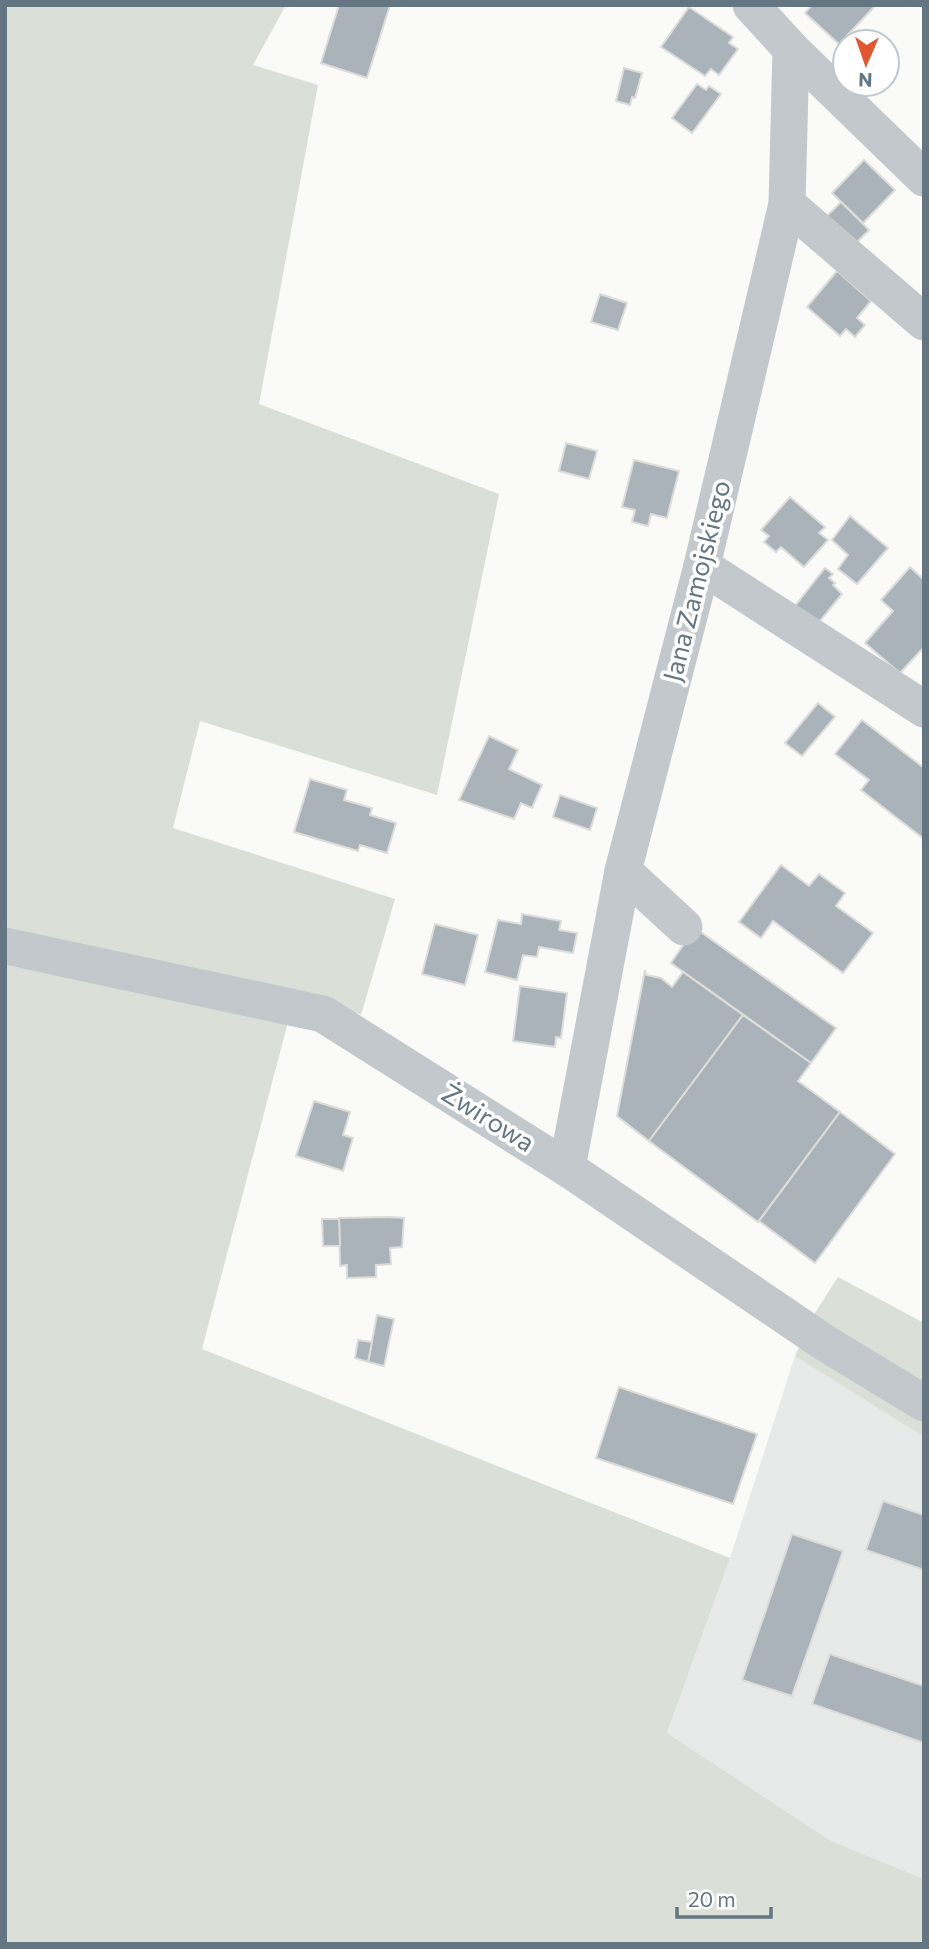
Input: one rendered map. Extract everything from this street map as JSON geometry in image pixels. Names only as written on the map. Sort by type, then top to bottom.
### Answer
[{"type":"street","points":[[751,5],[791,50],[924,177]]},
{"type":"street","name":"Jana Zamojskiego","points":[[567,1168],[623,871],[702,566],[786,204],[791,50]]},
{"type":"street","points":[[786,204],[924,322]]},
{"type":"street","points":[[702,566],[924,709]]},
{"type":"street","points":[[623,871],[684,927]]},
{"type":"street","name":"Żwirowa","points":[[5,946],[323,1013],[567,1168],[825,1343],[924,1403]]},
{"type":"shaded area","points":[[5,5],[286,5],[253,65],[318,85],[259,404],[499,494],[437,795],[200,721],[173,828],[395,899],[361,1015],[312,994],[5,933]]},
{"type":"shaded area","points":[[5,965],[288,1022],[202,1349],[730,1558],[667,1733],[831,1841],[924,1879],[924,1944],[5,1944]]},
{"type":"shaded area","points":[[838,1277],[924,1323],[924,1437],[795,1356],[813,1316]]},
{"type":"shaded area","points":[[795,1356],[924,1437],[924,1879],[831,1841],[667,1733],[730,1558]]},
{"type":"building","points":[[339,5],[390,5],[367,78],[321,63]]},
{"type":"building","points":[[812,5],[875,6],[854,28],[831,28],[831,37],[805,13]]},
{"type":"building","points":[[689,7],[733,37],[729,43],[738,49],[719,75],[711,69],[705,76],[661,47]]},
{"type":"building","points":[[624,68],[642,73],[635,98],[632,97],[630,105],[616,101]]},
{"type":"building","points":[[697,84],[706,90],[709,86],[721,94],[692,133],[672,118]]},
{"type":"building","points":[[864,160],[895,190],[863,223],[832,193]]},
{"type":"building","points":[[841,202],[869,230],[856,243],[827,216]]},
{"type":"building","points":[[837,271],[871,301],[857,318],[865,325],[855,337],[846,329],[840,336],[807,307]]},
{"type":"building","points":[[600,294],[627,303],[618,330],[591,322]]},
{"type":"building","points":[[566,443],[597,451],[589,479],[559,471]]},
{"type":"building","points":[[634,460],[679,471],[667,518],[651,514],[648,526],[632,522],[635,510],[622,507]]},
{"type":"building","points":[[790,497],[825,527],[819,533],[828,540],[804,567],[781,547],[776,552],[764,542],[769,536],[761,530]]},
{"type":"building","points":[[850,516],[888,548],[857,584],[838,569],[848,555],[832,540]]},
{"type":"building","points":[[910,567],[924,580],[924,647],[900,673],[865,643],[893,611],[881,600]]},
{"type":"building","points":[[825,568],[833,574],[829,578],[842,594],[820,621],[795,606]]},
{"type":"building","points":[[818,703],[835,717],[802,756],[785,743]]},
{"type":"building","points":[[862,720],[924,768],[924,839],[861,790],[869,780],[835,754]]},
{"type":"building","points":[[489,736],[518,750],[509,769],[542,785],[532,808],[521,803],[514,819],[459,800]]},
{"type":"building","points":[[310,779],[347,790],[344,800],[372,808],[370,815],[396,823],[387,853],[360,845],[358,851],[294,832]]},
{"type":"building","points":[[560,795],[597,808],[590,830],[553,817]]},
{"type":"building","points":[[781,865],[809,886],[819,874],[845,893],[836,906],[873,933],[843,973],[773,921],[761,938],[739,922]]},
{"type":"building","points":[[522,914],[561,921],[559,930],[577,933],[573,953],[539,947],[537,957],[523,955],[517,980],[485,972],[498,920],[521,924]]},
{"type":"building","points":[[435,924],[478,935],[465,985],[422,974]]},
{"type":"building","points":[[695,928],[836,1028],[811,1063],[671,963]]},
{"type":"building","points":[[645,970],[646,975],[661,978],[672,987],[683,972],[743,1015],[649,1141],[617,1116]]},
{"type":"building","points":[[520,986],[567,993],[561,1038],[556,1037],[555,1047],[513,1041]]},
{"type":"building","points":[[743,1015],[811,1063],[798,1081],[840,1112],[758,1222],[649,1141]]},
{"type":"building","points":[[314,1101],[350,1112],[343,1135],[353,1138],[343,1171],[296,1156]]},
{"type":"building","points":[[840,1112],[895,1154],[815,1263],[759,1221]]},
{"type":"building","points":[[339,1218],[404,1218],[402,1247],[390,1248],[391,1264],[376,1265],[376,1277],[347,1278],[347,1265],[340,1266]]},
{"type":"building","points":[[322,1219],[339,1219],[340,1246],[323,1246]]},
{"type":"building","points":[[377,1315],[394,1319],[384,1366],[368,1362]]},
{"type":"building","points":[[358,1340],[372,1342],[368,1362],[355,1358]]},
{"type":"building","points":[[619,1387],[757,1434],[733,1504],[596,1458]]},
{"type":"building","points":[[883,1501],[924,1515],[924,1570],[866,1550]]},
{"type":"building","points":[[792,1534],[843,1551],[792,1696],[742,1680]]},
{"type":"building","points":[[830,1654],[924,1686],[924,1743],[812,1704]]}]
